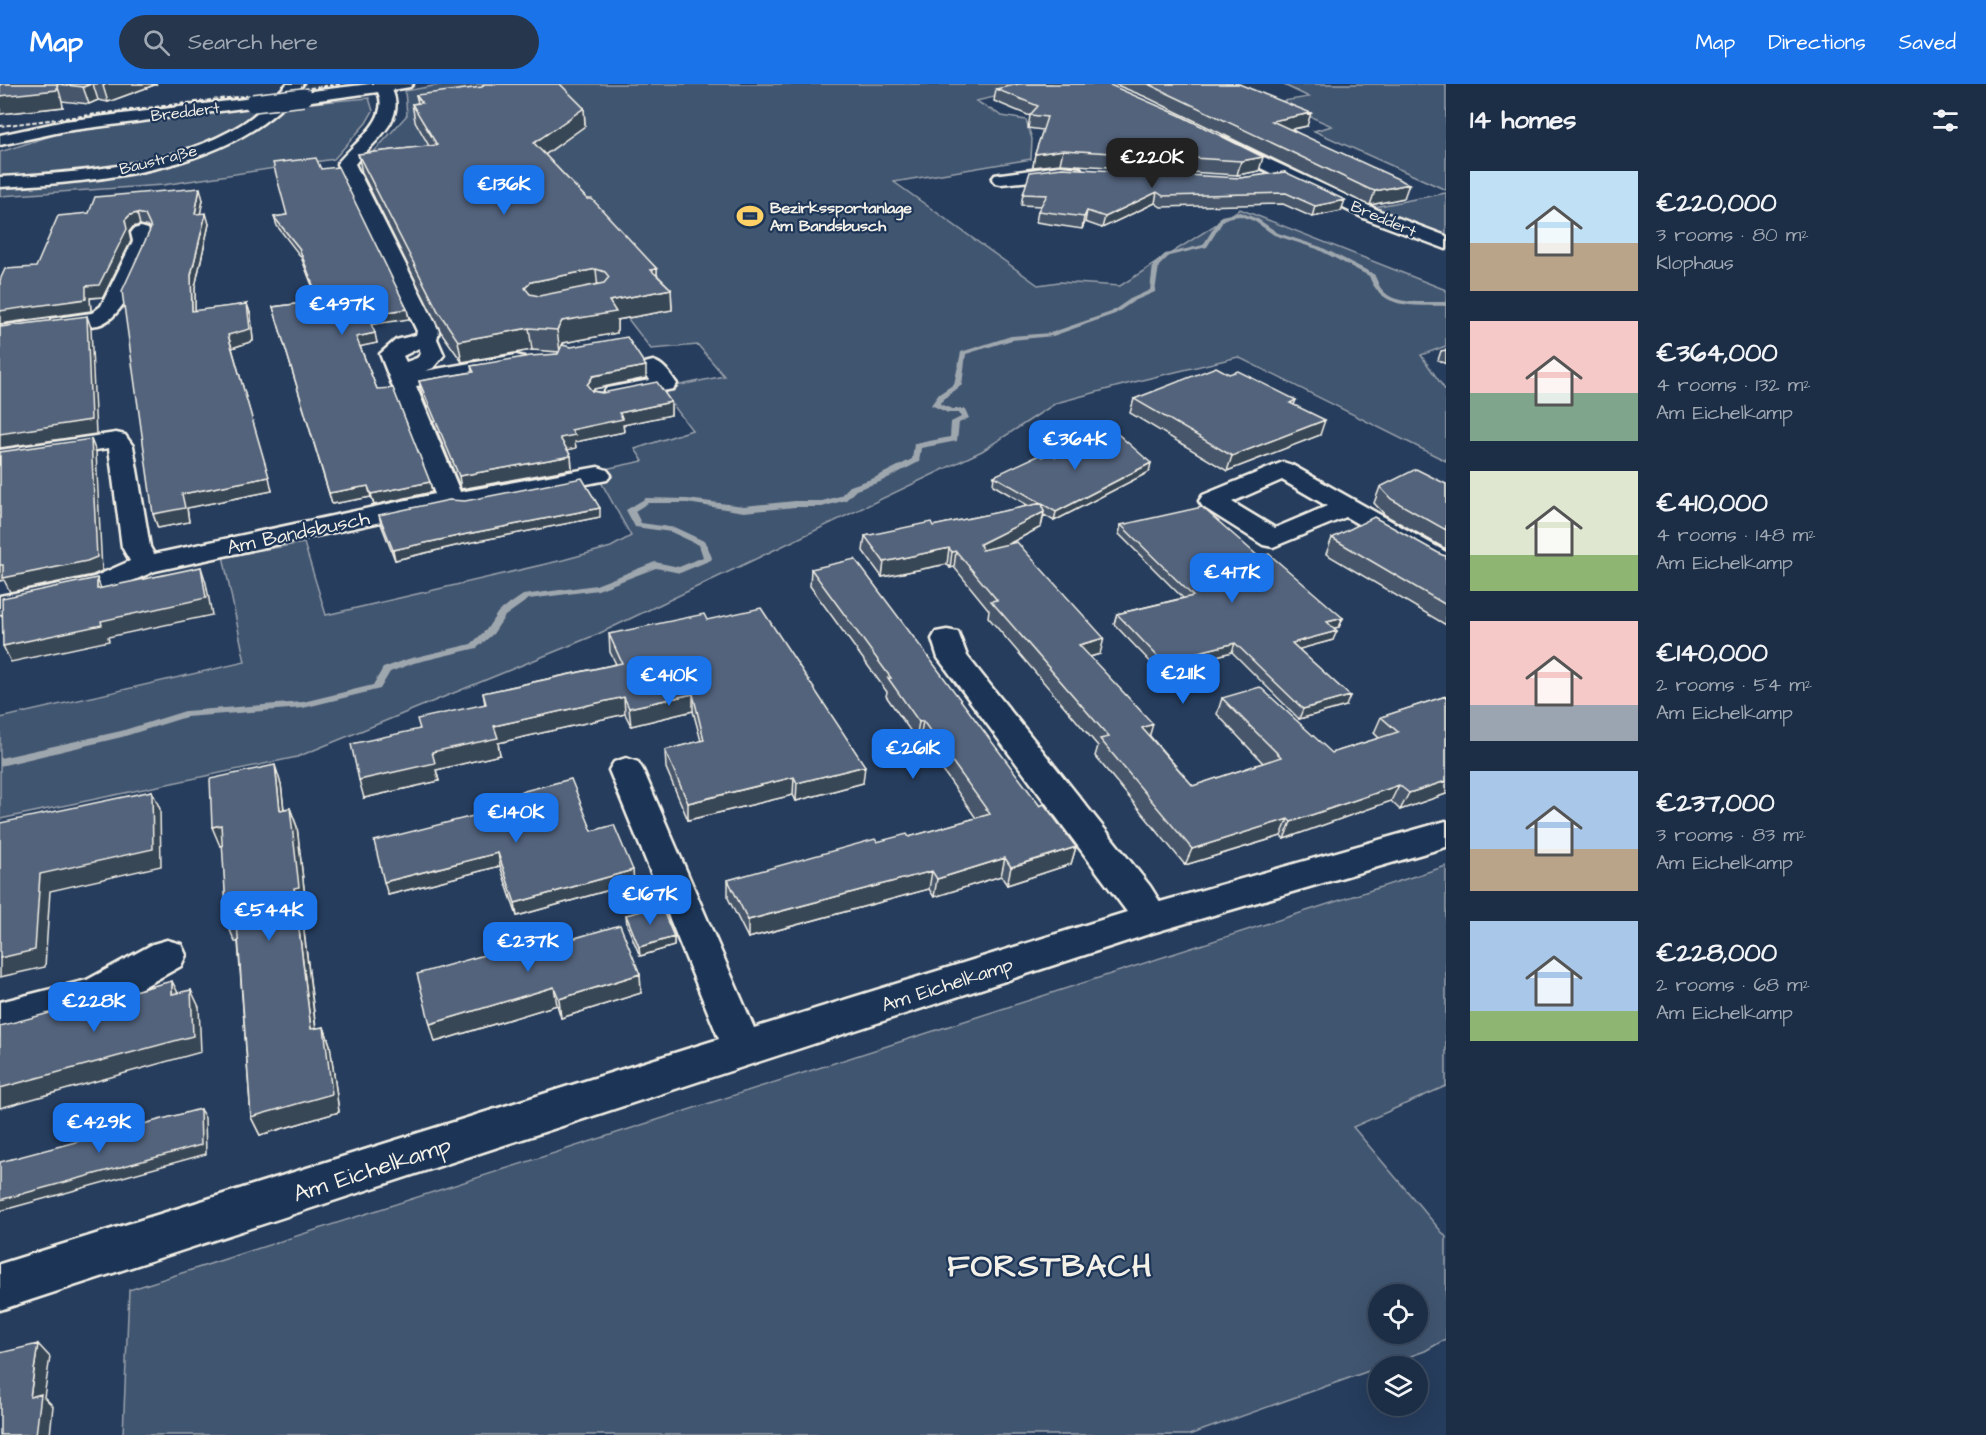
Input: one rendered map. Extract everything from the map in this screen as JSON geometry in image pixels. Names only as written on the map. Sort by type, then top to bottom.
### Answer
[{"type":"street","name":"Breddert","points":[[0,140],[65,126],[253,103],[300,90],[407,84]]},
{"type":"street","points":[[382,87],[388,95],[390,111],[346,164],[428,331],[426,339],[433,355],[425,363],[400,376]]},
{"type":"street","name":"Baustraße","points":[[0,182],[68,177],[131,167],[208,146],[239,133],[300,90]]},
{"type":"street","name":"Breddert","points":[[1204,133],[1373,215],[1446,243]]},
{"type":"street","points":[[1001,179],[1060,171],[1094,173]]},
{"type":"street","points":[[1257,179],[1285,174]]},
{"type":"street","points":[[0,332],[98,319],[110,310],[143,241],[141,233]]},
{"type":"street","points":[[400,376],[532,359],[539,361]]},
{"type":"street","points":[[602,396],[665,384],[653,368]]},
{"type":"street","points":[[400,376],[450,499]]},
{"type":"street","points":[[0,457],[116,440],[121,446],[136,547],[146,564]]},
{"type":"street","name":"Am Bandsbusch","points":[[0,605],[102,584],[146,564],[450,499],[465,500],[598,475]]},
{"type":"street","points":[[1346,507],[1446,563]]},
{"type":"street","points":[[947,639],[953,658],[1137,896],[1151,920]]},
{"type":"street","points":[[626,770],[743,1049]]},
{"type":"street","name":"Am Eichelkamp","points":[[0,1287],[1151,920],[1446,834]]},
{"type":"street","points":[[0,1019],[97,994],[167,955]]},
{"type":"shaded area","points":[[445,84],[1053,84],[976,101],[1002,116],[1026,120],[1032,139],[1031,159],[894,182],[1038,285],[1059,282],[1120,286],[1240,209],[1446,290],[1446,346],[1421,355],[1446,391],[1446,461],[1238,357],[1142,380],[1056,403],[982,451],[598,634],[297,757],[0,819],[0,718],[245,662],[223,556],[304,543],[326,615],[563,560],[611,547],[631,536],[595,471],[643,461],[635,449],[692,430],[661,389],[724,376],[698,345],[651,349],[559,229],[371,155],[407,115],[405,91]]},
{"type":"shaded area","points":[[1282,84],[1446,84],[1446,190],[1314,131],[1332,126],[1277,102],[1309,97]]},
{"type":"shaded area","points":[[369,98],[373,111],[366,123],[334,159],[163,185],[0,196],[0,152],[60,133],[242,109]]},
{"type":"shaded area","points":[[1446,193],[1446,234],[1369,208]]},
{"type":"shaded area","points":[[1446,866],[1446,1086],[1353,1127],[1446,1237],[1446,1339],[1425,1351],[1411,1356],[1368,1356],[1368,1371],[1189,1435],[123,1435],[129,1290]]},
{"type":"building","points":[[0,84],[57,84],[57,90],[0,96]]},
{"type":"building","points":[[57,84],[91,84],[83,87]]},
{"type":"building","points":[[484,84],[560,84],[584,108],[534,143],[587,199],[592,199],[657,269],[651,270],[671,289],[609,301],[616,312],[562,321],[557,330],[529,328],[458,341],[438,311],[358,154],[437,145],[412,104],[422,103],[416,95],[482,87]],"holes":[[[596,269],[605,272],[609,277],[604,283],[539,296],[530,294],[525,288],[531,282]]]},
{"type":"building","points":[[1019,84],[1108,84],[1179,115],[1263,157],[1241,161],[1063,150],[1035,154],[1047,117],[1030,115],[1038,106],[996,89]]},
{"type":"building","points":[[1148,84],[1239,84],[1311,113],[1272,121],[1409,184],[1375,191],[1369,189]]},
{"type":"building","points":[[316,158],[321,169],[338,167],[407,309],[367,315],[375,333],[356,337],[377,389],[393,388],[430,482],[371,494],[368,486],[329,493],[273,307],[319,301],[299,248],[274,217],[287,215],[273,163]]},
{"type":"building","points":[[1062,168],[1240,178],[1285,172],[1345,200],[1315,206],[1286,193],[1163,196],[1157,192],[1105,217],[1087,211],[1084,217],[1038,211],[1047,195],[1023,194],[1030,172]]},
{"type":"building","points":[[200,188],[195,214],[206,213],[191,275],[192,311],[247,304],[250,329],[228,335],[269,477],[182,494],[185,508],[153,514],[122,291],[151,228],[145,215],[137,213],[125,220],[127,229],[99,285],[86,286],[86,299],[0,311],[0,280],[5,269],[36,267],[58,216],[89,213],[95,197]]},
{"type":"building","points":[[87,316],[91,420],[0,434],[0,327]]},
{"type":"building","points":[[627,337],[646,366],[593,376],[587,385],[592,391],[602,393],[657,382],[671,402],[619,413],[623,419],[571,430],[575,435],[560,438],[571,456],[459,476],[419,381],[474,372],[471,366],[530,356],[558,354],[562,345],[571,347]]},
{"type":"building","points":[[1216,367],[1229,374],[1238,371],[1296,400],[1290,403],[1325,420],[1232,456],[1134,399]]},
{"type":"building","points":[[1112,429],[1151,463],[1056,512],[994,476],[1039,455],[1042,457],[1050,453],[1056,457]]},
{"type":"building","points":[[91,439],[97,557],[3,578],[3,565],[0,565],[0,452]]},
{"type":"building","points":[[1416,469],[1446,484],[1446,530],[1391,499],[1380,487]]},
{"type":"building","points":[[582,478],[600,508],[393,550],[379,515],[449,500],[465,501]]},
{"type":"building","points":[[1042,503],[1044,512],[980,544],[982,550],[1017,542],[1104,638],[1079,645],[1153,724],[1142,728],[1193,786],[1281,757],[1222,698],[1260,687],[1332,753],[1398,732],[1381,717],[1446,696],[1446,781],[1409,793],[1399,785],[1291,822],[1288,819],[1192,849],[1100,739],[1109,737],[991,601],[997,600],[956,551],[952,552],[949,548],[884,562],[865,536],[931,522],[933,526]]},
{"type":"building","points":[[1202,507],[1259,557],[1269,554],[1343,618],[1327,622],[1337,631],[1292,643],[1350,696],[1303,709],[1235,643],[1162,661],[1117,614],[1193,596],[1121,525]]},
{"type":"building","points":[[1374,517],[1446,556],[1446,605],[1332,538]]},
{"type":"building","points":[[855,559],[1040,806],[1044,804],[1076,847],[1011,867],[1005,858],[937,879],[932,871],[748,920],[728,880],[875,839],[877,842],[907,834],[909,837],[990,814],[923,721],[919,722],[888,678],[891,678],[811,569]]},
{"type":"building","points":[[201,567],[206,598],[101,621],[102,625],[3,646],[2,598],[97,578],[97,589]]},
{"type":"building","points":[[761,608],[865,766],[797,783],[794,777],[688,803],[665,750],[704,740],[693,694],[629,708],[624,697],[494,726],[498,738],[432,752],[435,763],[359,780],[351,744],[420,729],[417,719],[486,704],[483,693],[622,663],[609,634],[704,614],[707,620]]},
{"type":"building","points":[[275,765],[280,810],[290,808],[299,887],[294,888],[311,1029],[324,1027],[332,1094],[251,1117],[237,923],[227,923],[221,825],[212,827],[210,779]]},
{"type":"building","points":[[571,779],[592,831],[614,825],[633,870],[515,903],[498,853],[384,882],[374,841],[497,810],[493,799]]},
{"type":"building","points":[[152,791],[153,849],[40,874],[35,950],[0,958],[0,823]]},
{"type":"building","points":[[661,906],[674,937],[639,947],[626,915]]},
{"type":"building","points":[[620,925],[640,974],[559,999],[554,987],[430,1024],[417,974],[541,939],[544,947]]},
{"type":"building","points":[[172,981],[172,994],[191,990],[193,1036],[0,1088],[0,1026]]},
{"type":"building","points":[[200,1109],[201,1145],[0,1200],[0,1162]]},
{"type":"building","points":[[38,1344],[30,1397],[41,1394],[36,1435],[0,1435],[0,1353]]},
{"type":"waterway","points":[[0,762],[122,734],[185,714],[303,705],[377,687],[386,670],[411,661],[474,646],[490,632],[501,614],[526,597],[598,587],[655,565],[680,570],[708,558],[703,544],[673,530],[638,525],[630,510],[646,500],[687,501],[744,509],[822,504],[843,498],[853,488],[877,480],[916,460],[917,446],[954,439],[955,422],[965,418],[962,411],[951,411],[935,405],[942,396],[958,385],[963,353],[1011,338],[1051,335],[1113,313],[1132,300],[1153,291],[1156,265],[1167,255],[1205,246],[1223,217],[1240,214],[1256,220],[1276,234],[1319,248],[1372,275],[1376,286],[1391,299],[1401,302],[1446,304]]},
{"type":"railway","points":[[0,126],[342,84]]},
{"type":"place","name":"Bezirkssportanlage Am Bandsbusch","points":[[750,216]]},
{"type":"district","name":"FORSTBACH","points":[[1050,1265]]}]
